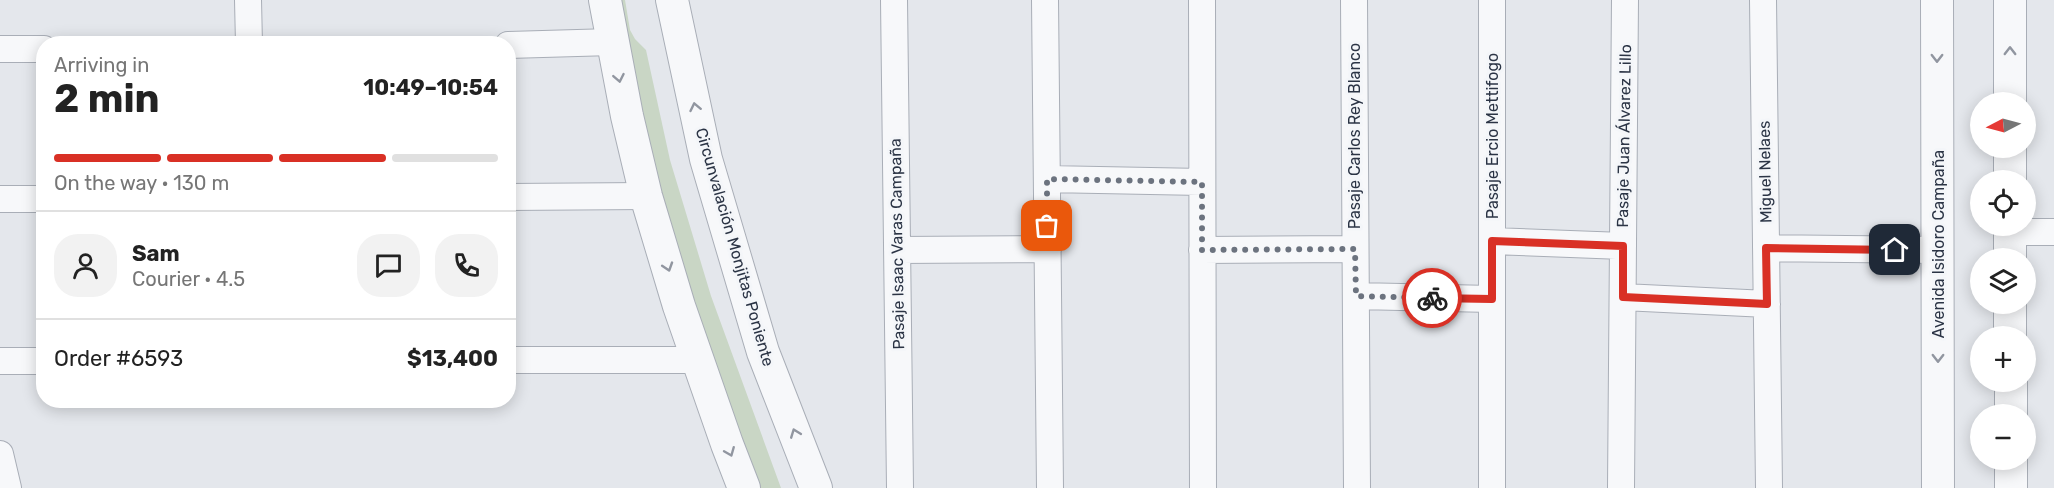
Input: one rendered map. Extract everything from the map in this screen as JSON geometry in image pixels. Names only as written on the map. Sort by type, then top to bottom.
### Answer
[{"type":"street","points":[[248,0],[249,36]]},
{"type":"street","points":[[605,0],[627,116],[646,196],[697,360],[744,488]]},
{"type":"street","name":"Circunvalación Monjitas Poniente","points":[[672,0],[706,159],[756,329],[816,488]]},
{"type":"street","name":"Pasaje Isaac Varas Campaña","points":[[894,0],[900,488]]},
{"type":"street","points":[[1045,0],[1050,488]]},
{"type":"street","points":[[1202,0],[1203,488]]},
{"type":"street","name":"Pasaje Carlos Rey Blanco","points":[[1354,0],[1357,488]]},
{"type":"street","name":"Pasaje Ercio Mettifogo","points":[[1491,488],[1492,0]]},
{"type":"street","name":"Pasaje Juan Álvarez Lillo","points":[[1621,488],[1625,0]]},
{"type":"street","name":"Miguel Nelaes","points":[[1763,0],[1769,488]]},
{"type":"street","name":"Avenida Isidoro Campaña","points":[[1937,0],[1938,488]]},
{"type":"street","points":[[2010,0],[2010,92]]},
{"type":"street","points":[[516,45],[612,42]]},
{"type":"street","points":[[0,49],[36,49]]},
{"type":"street","points":[[1047,179],[1202,182]]},
{"type":"street","points":[[516,197],[646,196]]},
{"type":"street","points":[[0,199],[36,199]]},
{"type":"street","points":[[2010,238],[2054,232]]},
{"type":"street","points":[[1492,241],[1623,246]]},
{"type":"street","points":[[1766,248],[1938,250]]},
{"type":"street","points":[[897,250],[1048,249]]},
{"type":"street","points":[[1202,250],[1355,249]]},
{"type":"street","points":[[1356,296],[1492,299]]},
{"type":"street","points":[[1623,297],[1767,304]]},
{"type":"street","points":[[516,360],[697,360]]},
{"type":"street","points":[[0,362],[36,361]]},
{"type":"street","points":[[0,454],[8,488]]},
{"type":"street","points":[[2011,470],[2011,488]]},
{"type":"green space","points":[[613,0],[625,0],[630,30],[646,50],[670,160],[711,296],[781,488],[747,488],[682,306]]},
{"type":"way so far","points":[[1047,226],[1047,179],[1202,182],[1202,250],[1355,249],[1356,296],[1432,298]]},
{"type":"route","points":[[1432,298],[1492,299],[1492,241],[1623,246],[1623,297],[1767,304],[1766,248],[1895,250]]}]
